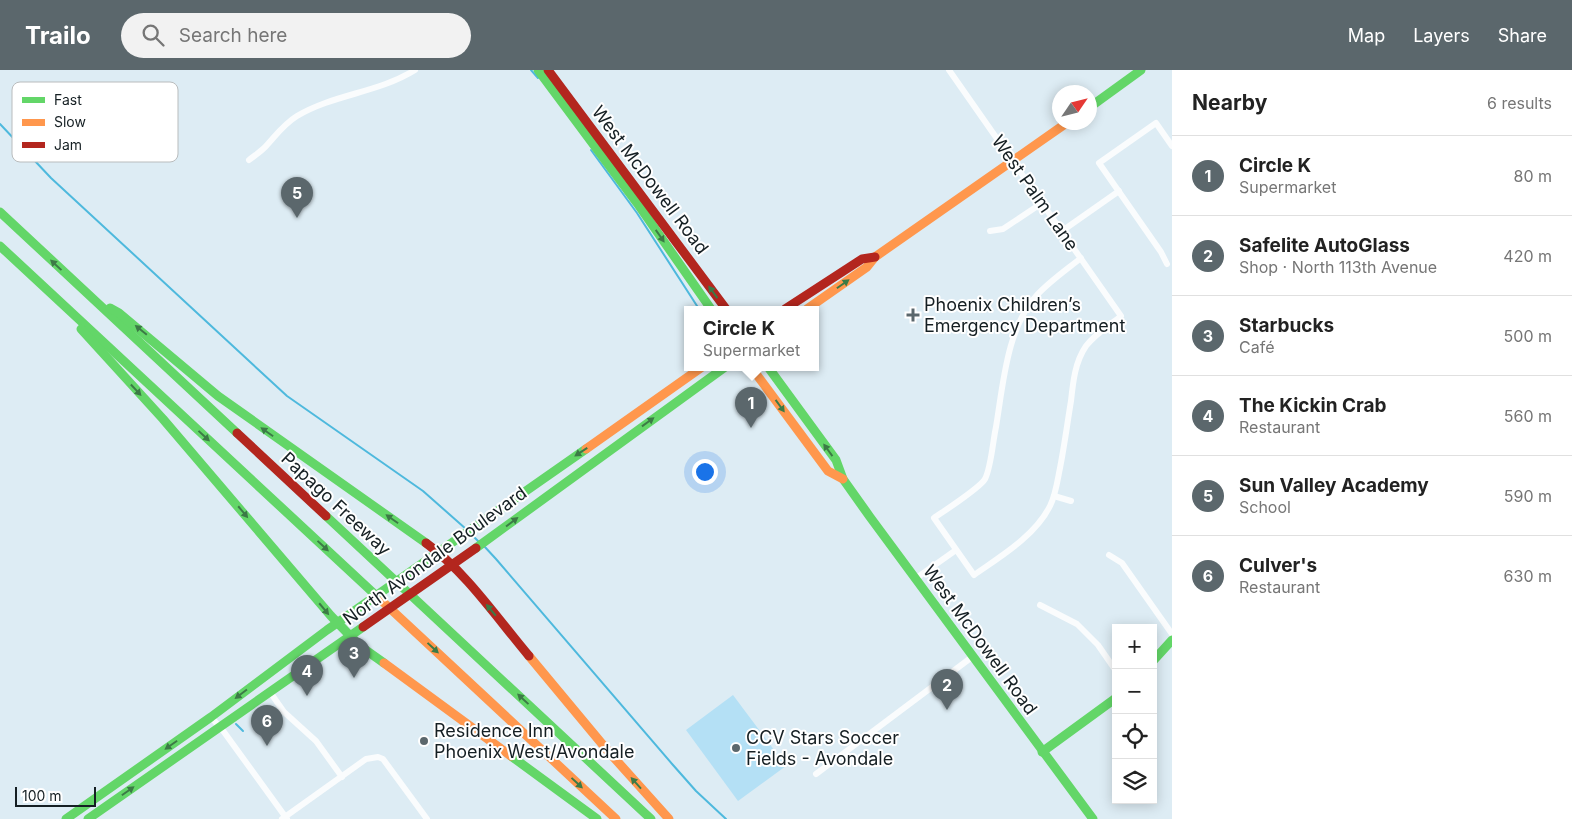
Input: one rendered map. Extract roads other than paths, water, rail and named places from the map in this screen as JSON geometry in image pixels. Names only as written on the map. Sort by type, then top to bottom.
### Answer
[{"type":"main road","name":"West McDowell Road","points":[[538,70],[637,203],[709,306]]},
{"type":"main road","name":"West McDowell Road","points":[[548,70],[724,306]]},
{"type":"main road","points":[[1097,102],[1141,70]]},
{"type":"main road","points":[[811,306],[868,267],[875,257],[1014,162],[1057,130]]},
{"type":"main road","name":"Papago Freeway","points":[[0,212],[651,819]]},
{"type":"main road","points":[[0,246],[616,819]]},
{"type":"main road","points":[[790,306],[862,259],[875,257]]},
{"type":"main road","points":[[92,298],[119,313],[218,396],[256,424],[438,552],[459,572],[614,757],[670,819]]},
{"type":"main road","points":[[58,300],[95,346],[163,419],[338,623],[360,646],[597,819]]},
{"type":"main road","name":"North Avondale Boulevard","points":[[66,819],[211,717],[454,540],[696,371]]},
{"type":"main road","name":"North Avondale Boulevard","points":[[88,819],[452,566],[719,371]]},
{"type":"main road","name":"West McDowell Road","points":[[754,371],[828,471],[843,479]]},
{"type":"main road","name":"West McDowell Road","points":[[771,371],[836,460],[843,479],[972,657],[1093,819]]},
{"type":"main road","points":[[608,433],[616,446]]},
{"type":"main road","points":[[1157,656],[1172,640]]},
{"type":"main road","points":[[1042,752],[1112,701]]},
{"type":"main road","points":[[76,819],[93,807],[96,798]]},
{"type":"street","points":[[249,160],[266,146],[282,127],[298,116],[338,99],[384,86],[415,70]]},
{"type":"street","name":"West Palm Lane","points":[[949,70],[1121,316],[1095,336],[1086,346],[1078,362],[1054,496]]},
{"type":"street","points":[[1167,264],[1162,252],[1099,163],[1156,123],[1172,146]]},
{"type":"street","points":[[1062,231],[1119,191]]},
{"type":"street","points":[[990,231],[1002,229],[1042,202]]},
{"type":"street","points":[[1071,501],[1054,496],[1050,507],[1041,520],[1026,536],[974,574],[934,518],[970,493],[985,479],[1009,350],[1024,314],[1036,296],[1081,258]]},
{"type":"street","points":[[916,579],[956,550]]},
{"type":"street","points":[[1109,555],[1122,562],[1172,634]]},
{"type":"street","points":[[1040,605],[1077,624],[1098,644],[1115,669]]},
{"type":"street","points":[[816,774],[972,657]]},
{"type":"street","points":[[270,692],[284,712],[316,741],[342,777]]},
{"type":"street","points":[[211,717],[224,732],[285,818],[366,759],[378,758],[383,759],[387,763],[427,819]]},
{"type":"waterway","points":[[531,70],[538,78]]},
{"type":"waterway","points":[[0,124],[12,137]]},
{"type":"waterway","points":[[591,150],[637,213],[697,306]]},
{"type":"waterway","points":[[36,162],[287,396],[423,491],[466,529]]},
{"type":"waterway","points":[[471,534],[480,543]]},
{"type":"waterway","points":[[484,546],[696,791],[726,819]]},
{"type":"waterway","points":[[236,724],[243,731]]},
{"type":"place","name":"Sun Valley Academy","points":[[297,218]]},
{"type":"place","name":"Phoenix Children’s Emergency Department","points":[[913,315]]},
{"type":"place","name":"Circle K","points":[[751,428]]},
{"type":"place","name":"Starbucks","points":[[354,678]]},
{"type":"place","name":"The Kickin Crab","points":[[307,696]]},
{"type":"place","name":"Safelite AutoGlass","points":[[947,710]]},
{"type":"place","name":"Residence Inn Phoenix West/Avondale","points":[[424,741]]},
{"type":"place","name":"Culver's","points":[[267,746]]},
{"type":"place","name":"CCV Stars Soccer Fields - Avondale","points":[[736,748]]}]
